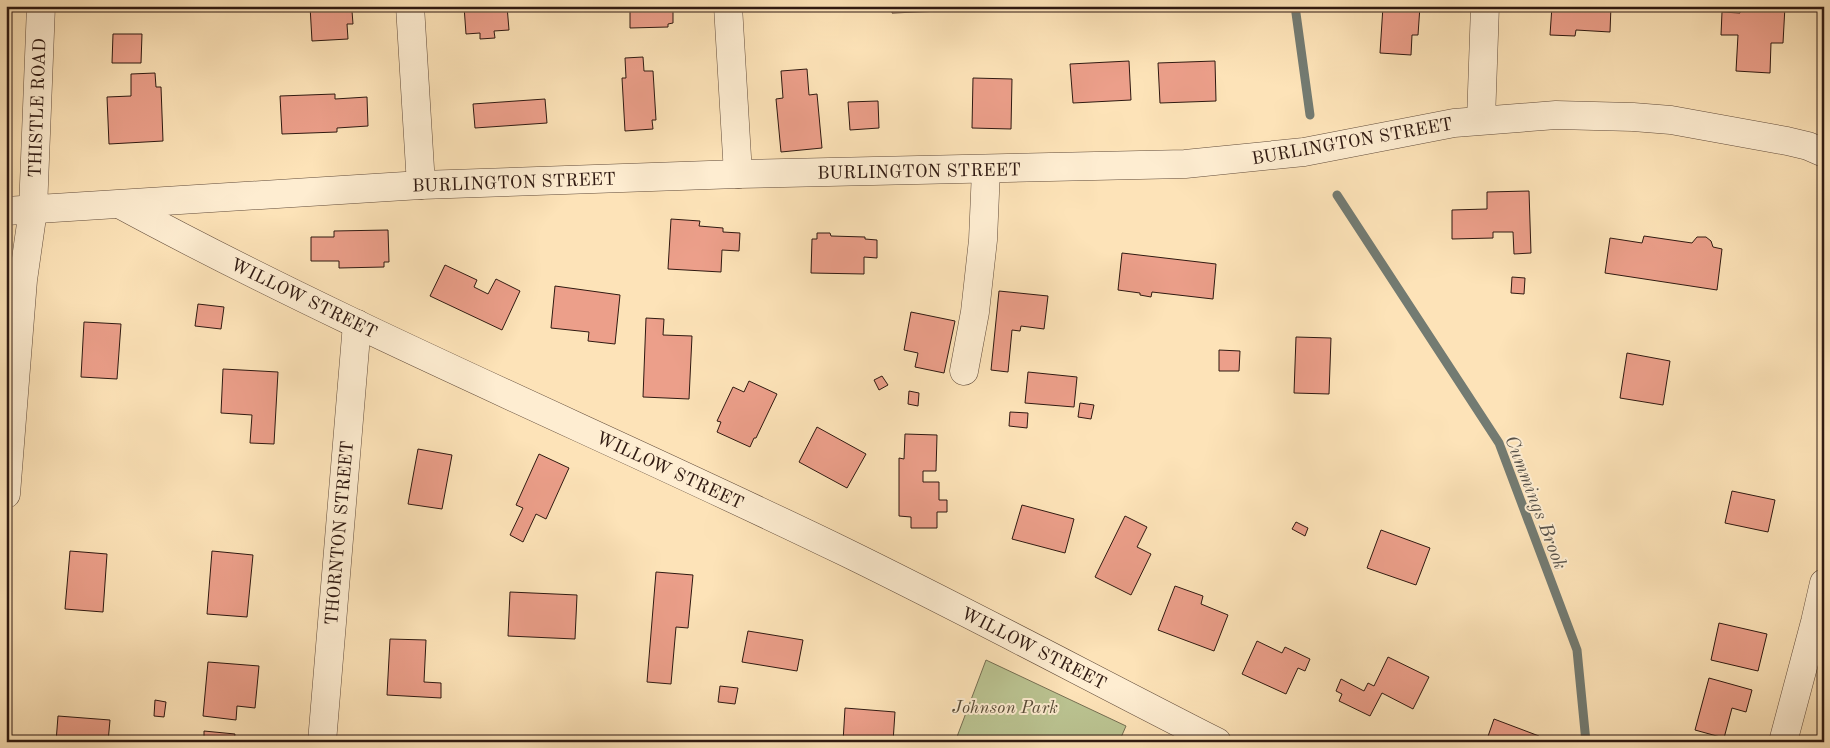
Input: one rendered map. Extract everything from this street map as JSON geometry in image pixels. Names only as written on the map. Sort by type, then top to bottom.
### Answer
[{"type":"street","name":"THISTLE ROAD","points":[[6,494],[23,280],[33,210],[41,6]]},
{"type":"street","points":[[410,6],[421,185]]},
{"type":"street","points":[[728,6],[738,174]]},
{"type":"street","points":[[1481,120],[1485,6]]},
{"type":"street","name":"BURLINGTON STREET","points":[[6,211],[421,185],[738,174],[986,170],[1185,164],[1264,157],[1343,145],[1435,125],[1556,115],[1652,118],[1787,140],[1824,153]]},
{"type":"street","points":[[964,371],[976,312],[986,170]]},
{"type":"street","name":"WILLOW STREET","points":[[120,205],[214,255],[357,324],[846,552],[1217,742]]},
{"type":"street","name":"THORNTON STREET","points":[[322,742],[357,324]]},
{"type":"street","points":[[1783,742],[1824,583]]},
{"type":"green space","name":"Johnson Park","points":[[986,660],[1126,726],[1119,742],[955,742]]},
{"type":"building","points":[[310,6],[347,6],[347,11],[352,11],[353,24],[347,24],[348,39],[312,41]]},
{"type":"building","points":[[464,6],[507,6],[509,30],[494,31],[495,38],[480,39],[480,33],[466,34]]},
{"type":"building","points":[[630,6],[673,6],[673,23],[668,24],[668,27],[630,28]]},
{"type":"building","points":[[892,6],[943,6],[943,11],[892,13]]},
{"type":"building","points":[[1383,6],[1420,6],[1418,35],[1412,35],[1411,55],[1380,53]]},
{"type":"building","points":[[1552,6],[1611,6],[1610,32],[1576,30],[1575,36],[1550,35]]},
{"type":"building","points":[[1740,6],[1785,6],[1783,43],[1771,43],[1770,73],[1736,71],[1738,35],[1721,35],[1722,12],[1740,13]]},
{"type":"building","points":[[113,34],[142,34],[141,63],[112,63]]},
{"type":"building","points":[[643,57],[644,71],[653,71],[656,120],[652,120],[653,129],[625,131],[622,78],[626,78],[625,58]]},
{"type":"building","points":[[1129,61],[1131,100],[1073,103],[1070,64]]},
{"type":"building","points":[[1215,61],[1216,101],[1160,103],[1158,63]]},
{"type":"building","points":[[807,69],[809,95],[817,94],[822,148],[781,152],[776,99],[783,98],[781,71]]},
{"type":"building","points":[[155,73],[156,87],[161,87],[163,141],[109,144],[107,97],[131,96],[131,74]]},
{"type":"building","points":[[973,78],[1012,79],[1011,129],[972,128]]},
{"type":"building","points":[[335,94],[335,99],[367,97],[368,126],[337,128],[337,132],[282,134],[280,96]]},
{"type":"building","points":[[545,99],[547,123],[475,128],[473,104]]},
{"type":"building","points":[[878,101],[879,128],[850,130],[848,102]]},
{"type":"building","points":[[1529,191],[1531,253],[1514,254],[1513,232],[1493,232],[1493,238],[1452,239],[1452,210],[1487,209],[1487,192]]},
{"type":"building","points":[[671,219],[700,221],[699,226],[723,228],[723,232],[740,233],[739,251],[722,250],[721,272],[668,269]]},
{"type":"building","points":[[388,230],[389,262],[384,262],[384,267],[339,268],[339,261],[311,261],[311,237],[334,237],[334,231]]},
{"type":"building","points":[[817,233],[830,233],[831,236],[865,237],[865,239],[877,240],[877,258],[864,257],[864,274],[811,273],[812,239],[817,239]]},
{"type":"building","points":[[1644,236],[1692,243],[1697,237],[1706,237],[1711,241],[1713,247],[1722,249],[1717,290],[1605,273],[1610,238],[1642,243]]},
{"type":"building","points":[[1122,253],[1216,264],[1213,299],[1152,292],[1151,297],[1140,295],[1140,293],[1118,290]]},
{"type":"building","points":[[445,265],[477,280],[474,287],[488,294],[496,279],[520,291],[502,330],[430,296]]},
{"type":"building","points":[[1512,277],[1525,278],[1524,294],[1511,293]]},
{"type":"building","points":[[555,286],[620,295],[615,344],[588,341],[589,332],[551,328]]},
{"type":"building","points":[[999,291],[1048,296],[1044,329],[1021,326],[1020,331],[1012,330],[1008,372],[991,370]]},
{"type":"building","points":[[198,304],[224,307],[221,329],[195,326]]},
{"type":"building","points":[[911,312],[955,321],[944,373],[915,367],[918,353],[904,350]]},
{"type":"building","points":[[646,318],[664,319],[663,335],[692,336],[689,399],[643,397]]},
{"type":"building","points":[[84,322],[121,324],[117,379],[81,377]]},
{"type":"building","points":[[1296,337],[1331,338],[1329,394],[1294,393]]},
{"type":"building","points":[[1219,350],[1240,351],[1239,371],[1219,371]]},
{"type":"building","points":[[1627,353],[1670,361],[1663,405],[1620,398]]},
{"type":"building","points":[[223,369],[278,372],[274,444],[250,443],[252,415],[221,413]]},
{"type":"building","points":[[1028,372],[1077,377],[1074,407],[1025,403]]},
{"type":"building","points":[[882,376],[888,385],[879,390],[874,380]]},
{"type":"building","points":[[749,381],[777,394],[750,447],[717,432],[721,422],[717,421],[733,387],[744,392]]},
{"type":"building","points":[[909,391],[919,393],[918,406],[908,404]]},
{"type":"building","points":[[1080,403],[1094,405],[1091,419],[1078,417]]},
{"type":"building","points":[[1010,412],[1028,413],[1027,428],[1009,426]]},
{"type":"building","points":[[817,427],[866,454],[847,488],[799,462]]},
{"type":"building","points":[[905,434],[937,435],[936,471],[923,471],[923,482],[939,482],[939,500],[947,500],[947,512],[937,512],[937,528],[911,528],[911,517],[899,516],[899,458],[904,459]]},
{"type":"building","points":[[418,449],[452,455],[442,509],[408,504]]},
{"type":"building","points":[[539,454],[569,468],[546,519],[536,514],[523,542],[510,535],[523,508],[516,505]]},
{"type":"building","points":[[1732,491],[1775,500],[1768,532],[1725,523]]},
{"type":"building","points":[[1022,505],[1074,519],[1065,553],[1012,539]]},
{"type":"building","points":[[1125,516],[1147,527],[1137,547],[1151,554],[1131,595],[1095,577]]},
{"type":"building","points":[[1296,522],[1308,528],[1305,536],[1292,529]]},
{"type":"building","points":[[1381,530],[1430,548],[1416,585],[1367,568]]},
{"type":"building","points":[[70,551],[107,554],[103,612],[65,609]]},
{"type":"building","points":[[212,551],[253,555],[247,617],[207,614]]},
{"type":"building","points":[[656,572],[693,575],[688,628],[676,627],[671,684],[647,682]]},
{"type":"building","points":[[1175,586],[1203,596],[1201,604],[1228,615],[1214,651],[1158,630]]},
{"type":"building","points":[[510,592],[577,595],[575,639],[508,636]]},
{"type":"building","points":[[1719,623],[1767,634],[1758,671],[1711,660]]},
{"type":"building","points":[[748,631],[803,640],[797,671],[742,662]]},
{"type":"building","points":[[390,639],[426,640],[424,682],[441,683],[441,698],[387,695]]},
{"type":"building","points":[[1257,641],[1282,653],[1285,647],[1310,659],[1305,671],[1298,668],[1286,694],[1242,674]]},
{"type":"building","points":[[1388,657],[1429,677],[1413,709],[1382,693],[1370,716],[1339,701],[1342,694],[1336,691],[1341,679],[1364,691],[1368,683],[1374,686]]},
{"type":"building","points":[[208,662],[259,666],[255,708],[237,706],[236,720],[203,716]]},
{"type":"building","points":[[1709,678],[1752,690],[1746,712],[1732,708],[1724,738],[1695,730]]},
{"type":"building","points":[[720,686],[738,688],[735,704],[718,702]]},
{"type":"building","points":[[155,700],[166,702],[164,717],[154,716]]},
{"type":"building","points":[[845,708],[895,712],[893,742],[843,742]]},
{"type":"building","points":[[58,716],[110,720],[108,742],[56,742]]},
{"type":"building","points":[[1494,719],[1539,736],[1536,742],[1486,742]]},
{"type":"building","points":[[204,731],[235,734],[234,742],[204,742]]},
{"type":"waterway","name":"Cummings Brook","points":[[1295,6],[1310,115]]},
{"type":"waterway","name":"Cummings Brook","points":[[1337,195],[1499,443],[1577,650],[1586,742]]}]
